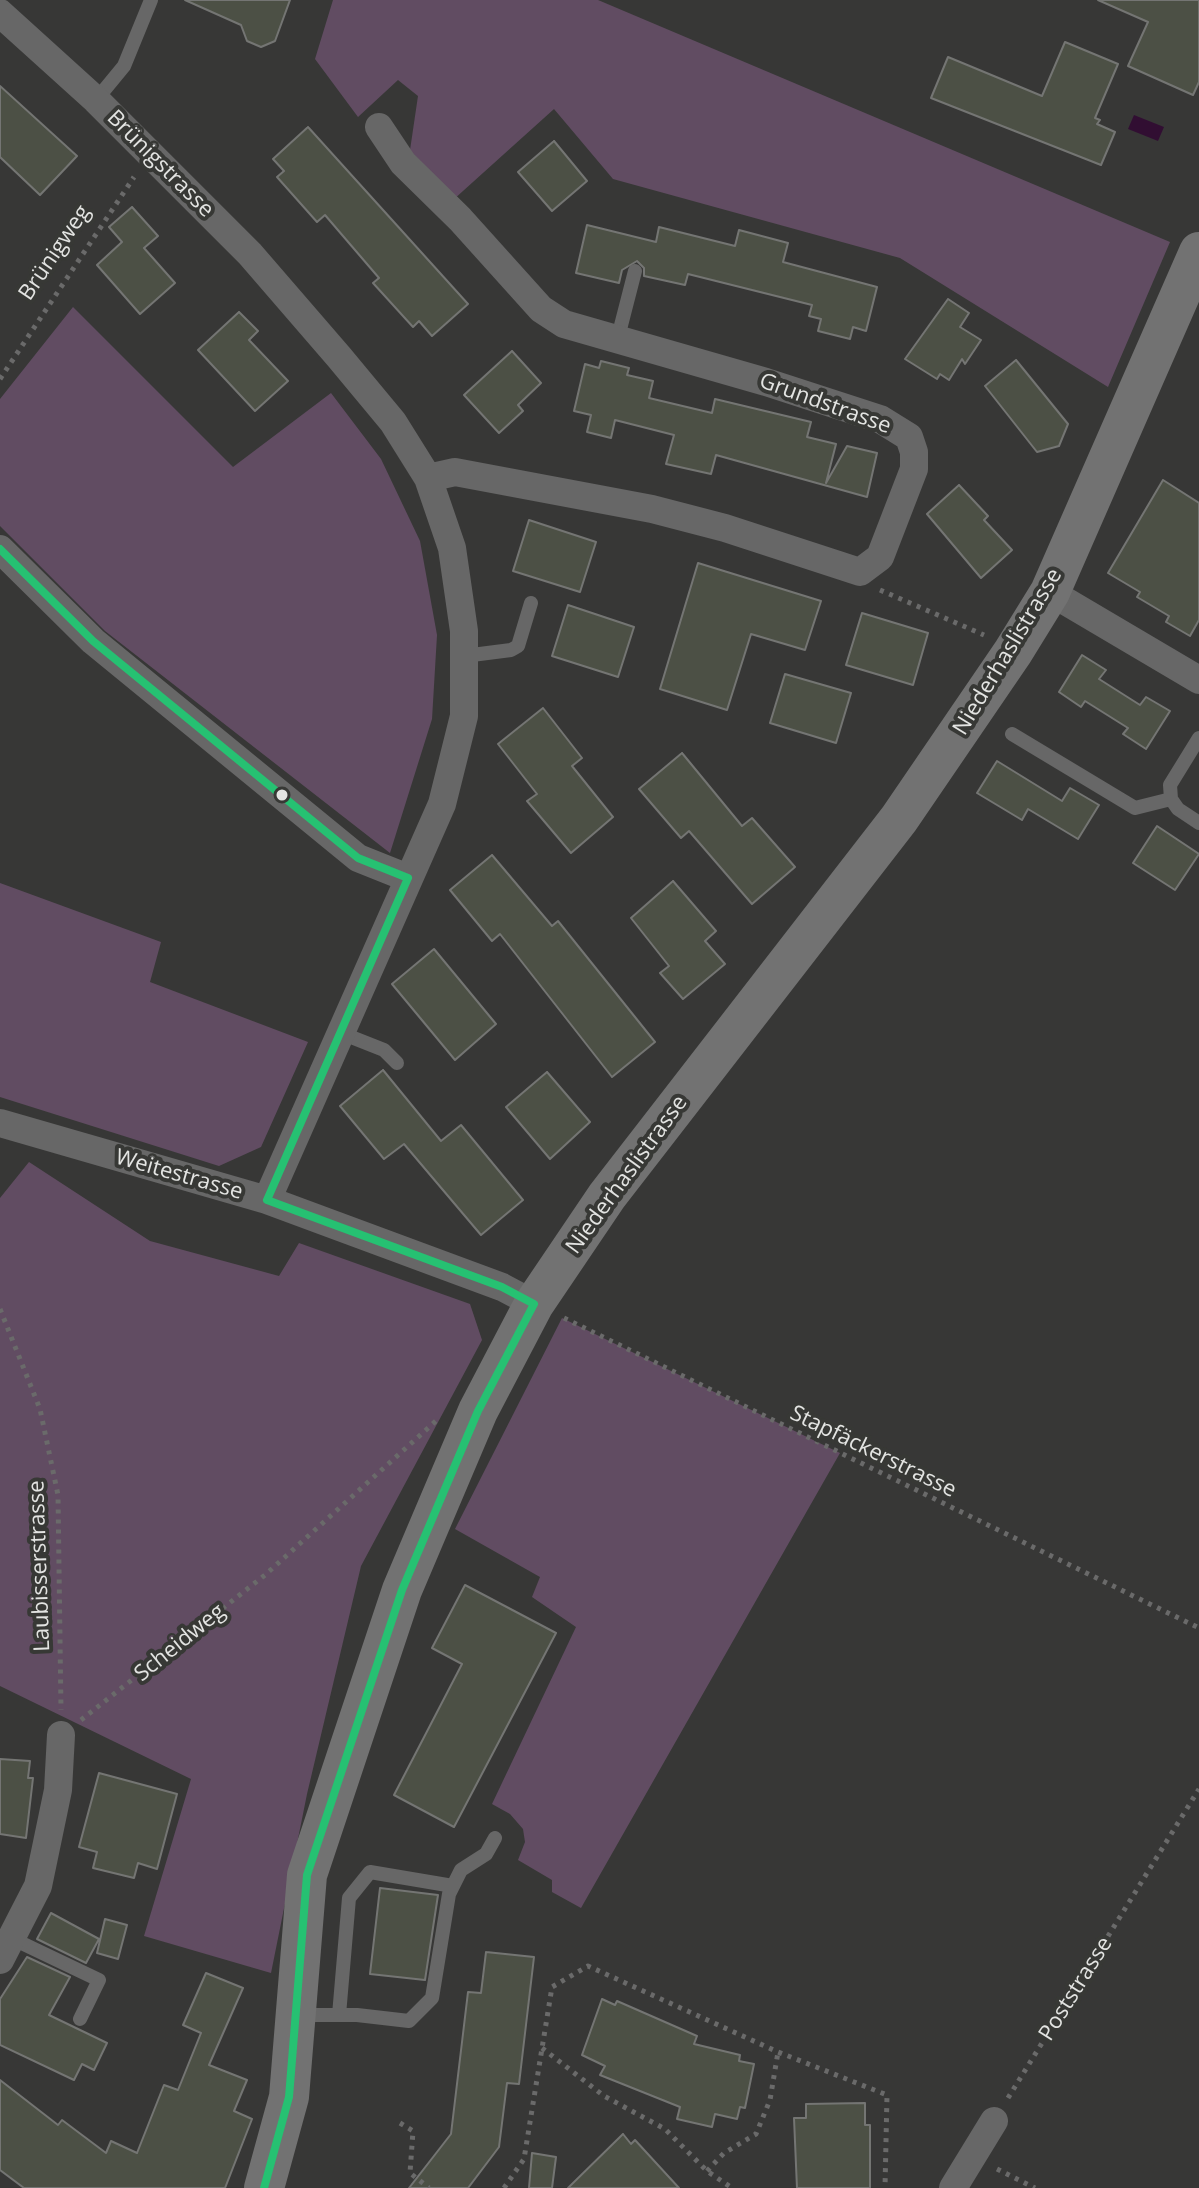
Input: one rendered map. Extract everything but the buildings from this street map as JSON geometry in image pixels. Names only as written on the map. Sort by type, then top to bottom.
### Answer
[{"type":"street","name":"Brünigstrasse","points":[[0,13],[96,100],[250,254],[339,357],[393,422],[428,478],[452,548],[464,656],[464,716],[442,804],[267,1200]]},
{"type":"street","name":"Grundstrasse","points":[[379,127],[403,163],[460,219],[541,309],[564,324],[880,419],[909,437],[914,469],[880,557],[860,572]]},
{"type":"street","name":"Niederhaslistrasse","points":[[264,2188],[289,2097],[307,1875],[402,1590],[478,1411],[534,1304],[607,1196],[899,819],[1013,652],[1050,592],[1199,252]]},
{"type":"street","points":[[428,478],[455,472],[652,509],[725,528],[860,572]]},
{"type":"street","points":[[0,549],[93,641],[314,823],[358,858],[408,878]]},
{"type":"street","points":[[1050,592],[1199,680]]},
{"type":"street","name":"Weitestrasse","points":[[0,1123],[267,1200],[502,1287],[534,1304]]},
{"type":"street","points":[[6,1949],[38,1886],[58,1790],[61,1735]]},
{"type":"street","points":[[953,2188],[994,2121]]},
{"type":"lane","points":[[96,100],[124,66],[151,0]]},
{"type":"lane","points":[[617,341],[635,271]]},
{"type":"lane","points":[[464,656],[511,650],[518,646],[531,603]]},
{"type":"lane","points":[[1012,734],[1135,808],[1171,799]]},
{"type":"lane","points":[[1199,738],[1170,785],[1171,799],[1178,809],[1199,823]]},
{"type":"lane","points":[[341,1033],[384,1050],[397,1063]]},
{"type":"lane","points":[[294,2015],[409,2021],[432,1998],[453,1886],[461,1870],[486,1854],[495,1838]]},
{"type":"lane","points":[[339,2015],[349,1898],[370,1872],[453,1886]]},
{"type":"lane","points":[[6,1949],[99,1980],[80,2019]]},
{"type":"path","name":"Brünigweg","points":[[0,379],[124,191],[153,156]]},
{"type":"path","points":[[860,572],[864,583],[994,639],[1013,652]]},
{"type":"path","name":"Stapfäckerstrasse","points":[[534,1304],[1199,1628]]},
{"type":"path","name":"Laubisserstrasse","points":[[0,1309],[40,1409],[58,1495],[61,1735]]},
{"type":"path","name":"Scheidweg","points":[[61,1735],[265,1575],[452,1407],[478,1411]]},
{"type":"path","name":"Poststrasse","points":[[994,2121],[1199,1789]]},
{"type":"path","points":[[504,2188],[524,2159],[552,1987],[588,1966],[778,2052],[887,2095],[885,2188]]},
{"type":"path","points":[[542,2048],[604,2096],[665,2129],[707,2171],[732,2188]]},
{"type":"path","points":[[707,2171],[724,2153],[756,2134],[770,2100],[778,2052]]},
{"type":"path","points":[[400,2123],[413,2131],[410,2173],[429,2188]]},
{"type":"path","points":[[974,2153],[1004,2174],[1035,2188]]},
{"type":"shaded area","points":[[333,0],[598,0],[1170,242],[1108,387],[900,258],[613,179],[554,109],[453,200],[409,157],[418,96],[398,80],[358,117],[315,59]]},
{"type":"shaded area","points":[[1134,115],[1164,127],[1158,141],[1128,129]]},
{"type":"shaded area","points":[[73,307],[233,467],[331,393],[381,459],[420,541],[437,635],[432,719],[390,853],[105,631],[0,526],[0,399]]},
{"type":"shaded area","points":[[0,883],[161,942],[150,982],[308,1042],[261,1147],[219,1166],[0,1097]]},
{"type":"shaded area","points":[[29,1162],[150,1241],[279,1276],[299,1243],[470,1304],[482,1340],[361,1566],[307,1794],[271,1973],[144,1936],[191,1779],[0,1686],[0,1198]]},
{"type":"shaded area","points":[[562,1318],[840,1453],[581,1908],[552,1892],[552,1880],[518,1860],[525,1842],[523,1829],[510,1814],[492,1804],[576,1627],[532,1597],[540,1577],[455,1529]]},
{"type":"transit line","points":[[0,549],[93,641],[358,858],[408,878],[267,1200],[502,1287],[534,1304],[478,1411],[402,1590],[307,1875],[289,2097],[264,2188]]}]
